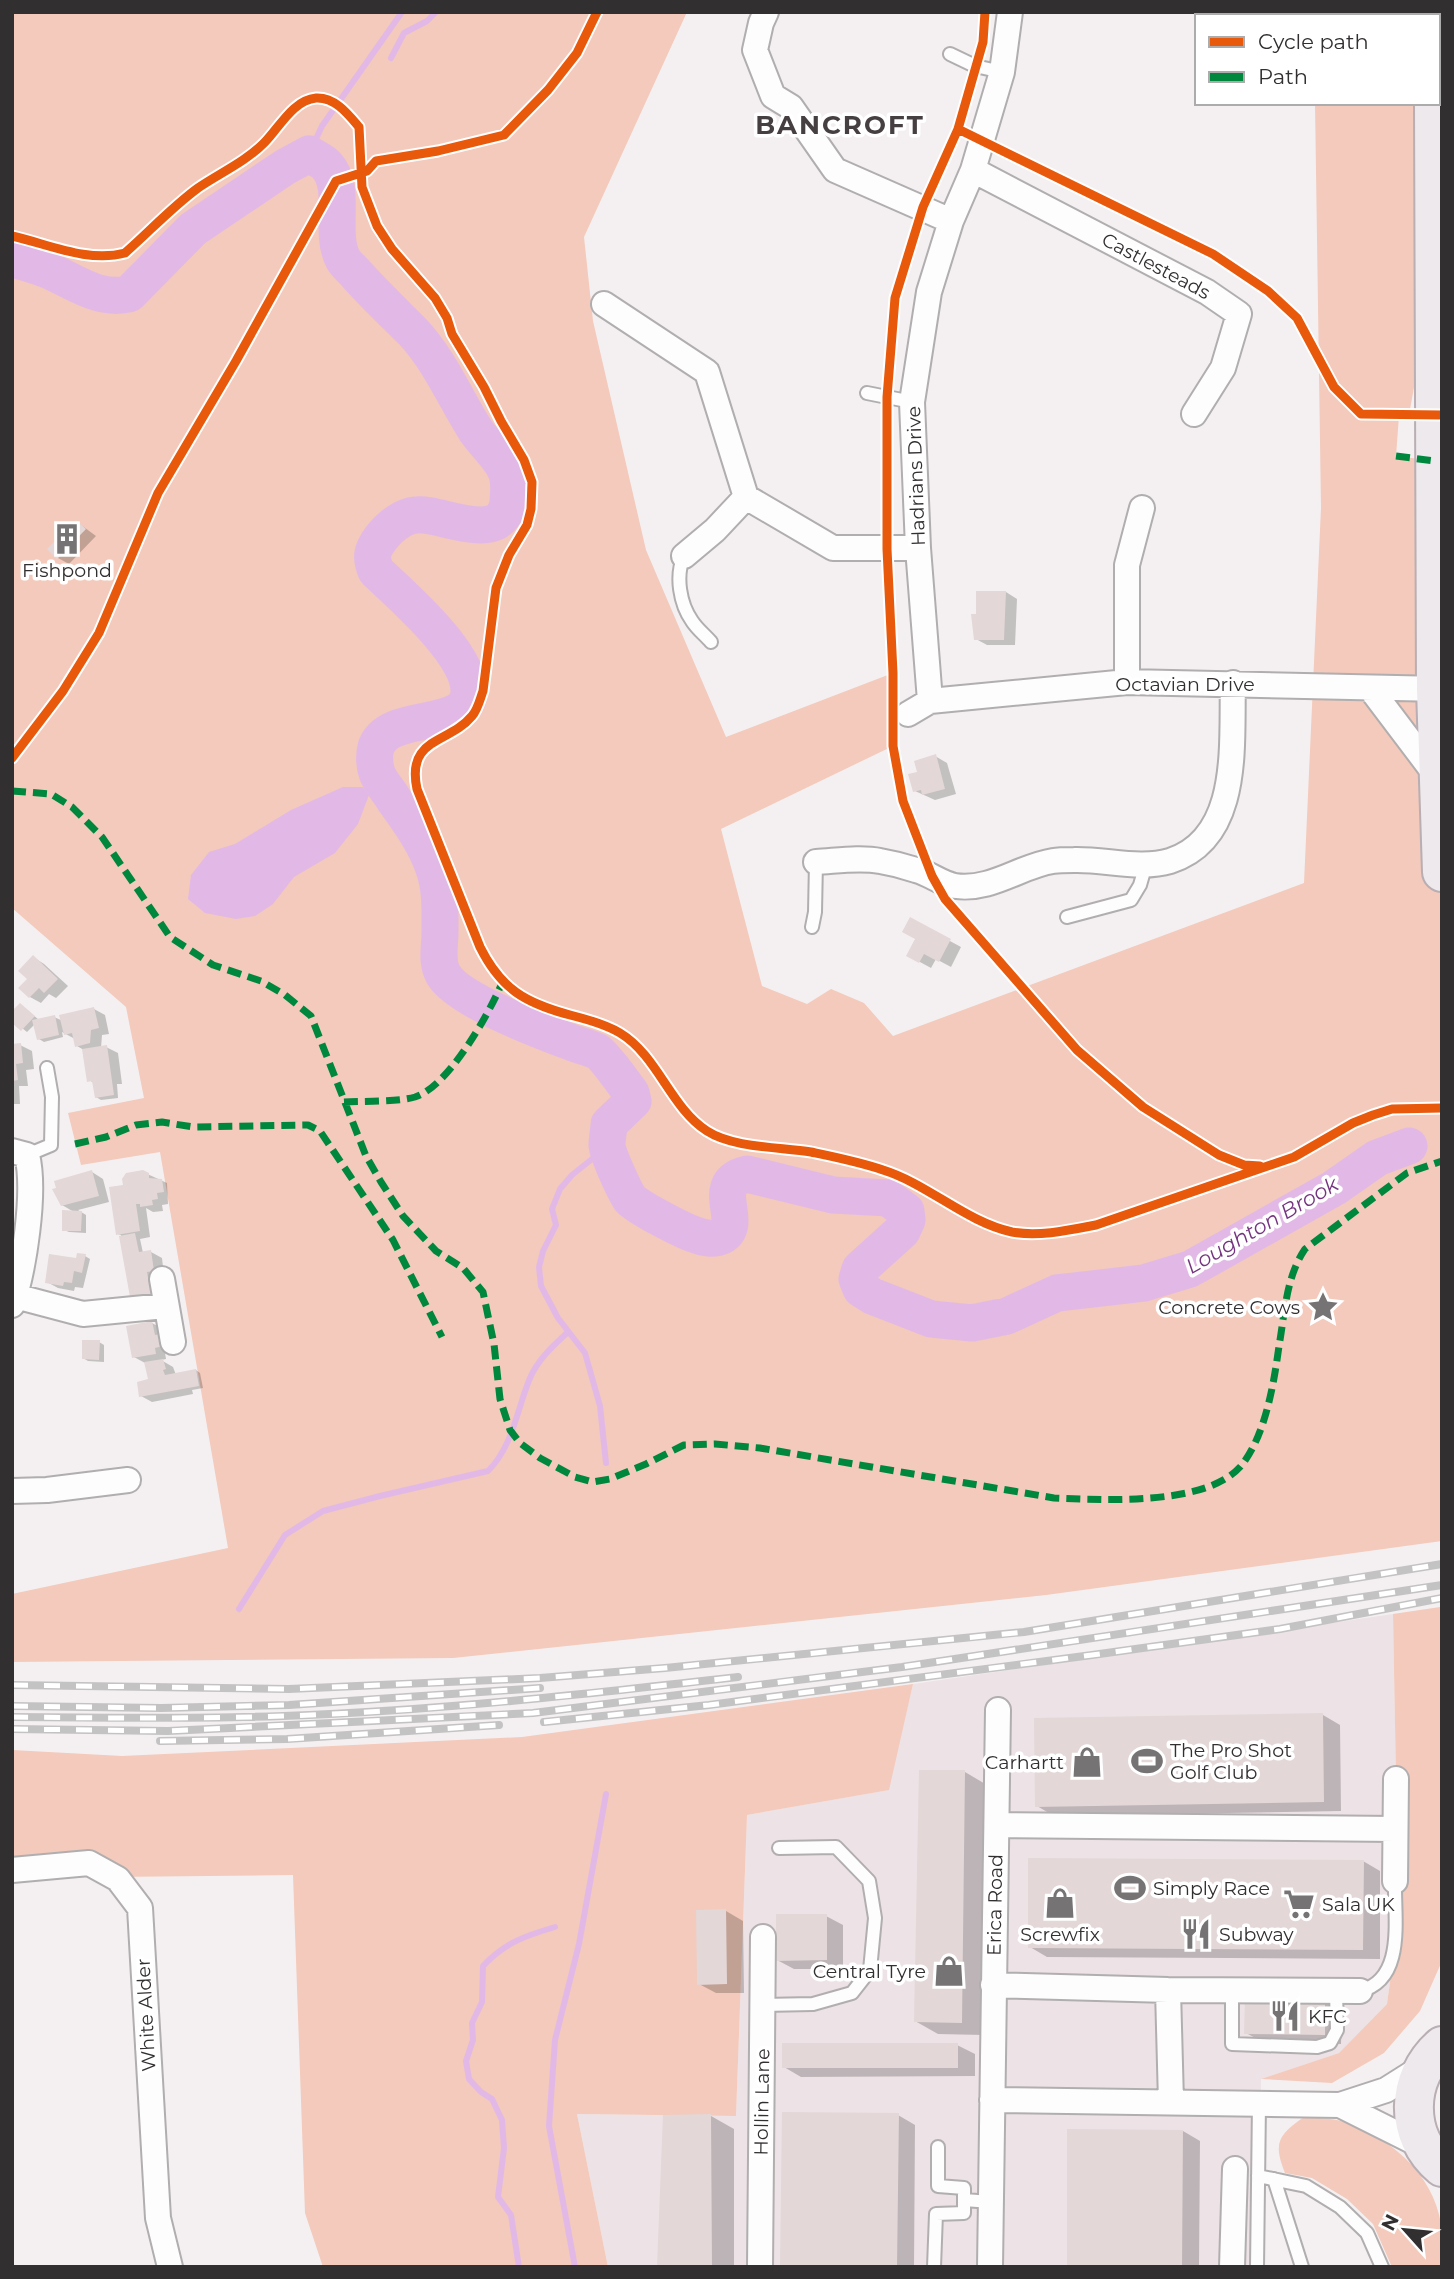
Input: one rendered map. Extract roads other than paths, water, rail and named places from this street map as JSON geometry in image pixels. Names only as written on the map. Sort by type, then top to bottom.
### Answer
[{"type":"main road","points":[[1434,105],[1434,461],[1439,689],[1438,778],[1442,872]]},
{"type":"main road","points":[[1433,2056],[1413,2102],[1414,2122],[1433,2157]]},
{"type":"street","points":[[766,12],[755,50],[773,96],[791,107],[835,170],[951,221]]},
{"type":"street","name":"Hadrians Drive","points":[[930,701],[918,548],[912,402],[929,292],[951,221],[973,170],[1002,72],[1010,12]]},
{"type":"street","name":"Castlesteads","points":[[973,170],[1207,292],[1239,314],[1223,368],[1194,414]]},
{"type":"street","points":[[604,304],[707,373],[746,497],[833,548],[918,548]]},
{"type":"street","points":[[684,556],[715,530],[746,497]]},
{"type":"street","points":[[1127,682],[1126,565],[1142,508]]},
{"type":"street","name":"Octavian Drive","points":[[930,701],[1127,682],[1439,689]]},
{"type":"street","points":[[816,862],[878,860],[919,870],[953,886],[974,886],[1002,880],[1051,861],[1086,859],[1146,864],[1170,861],[1190,850],[1208,834],[1221,814],[1229,787],[1233,683]]},
{"type":"street","points":[[1370,688],[1438,778]]},
{"type":"street","points":[[908,714],[930,701]]},
{"type":"street","points":[[23,1160],[28,1218],[14,1300],[83,1314],[165,1306]]},
{"type":"street","points":[[162,1279],[173,1342]]},
{"type":"street","points":[[12,1491],[47,1490],[128,1480]]},
{"type":"street","name":"Erica Road","points":[[990,2267],[998,1710]]},
{"type":"street","points":[[1395,1881],[1396,1779]]},
{"type":"street","points":[[996,1825],[1395,1829]]},
{"type":"street","name":"White Alder","points":[[12,1870],[89,1863],[118,1879],[140,1908],[158,2218],[170,2267]]},
{"type":"street","name":"Hollin Lane","points":[[760,2267],[764,1937]]},
{"type":"street","points":[[993,1985],[1348,1991]]},
{"type":"street","points":[[1168,1990],[1171,2102]]},
{"type":"street","points":[[992,2100],[1340,2105],[1386,2090],[1433,2056]]},
{"type":"street","points":[[1340,2105],[1433,2157]]},
{"type":"street","points":[[1232,2267],[1246,2172]]},
{"type":"lane","points":[[950,54],[975,66],[1002,72]]},
{"type":"lane","points":[[867,393],[912,402]]},
{"type":"lane","points":[[684,556],[679,580],[685,607],[690,619],[711,642]]},
{"type":"lane","points":[[812,926],[815,912],[816,862]]},
{"type":"lane","points":[[1067,917],[1131,900],[1140,885],[1146,864]]},
{"type":"lane","points":[[23,1160],[51,1145],[52,1097],[47,1068]]},
{"type":"lane","points":[[763,2005],[813,2004],[852,1993],[870,1970],[875,1918],[869,1881],[836,1847],[779,1848]]},
{"type":"lane","points":[[1232,1989],[1232,2044],[1317,2047],[1330,2043],[1337,2030],[1348,1991],[1371,1988],[1382,1980],[1389,1969],[1394,1954],[1395,1881]]},
{"type":"lane","points":[[1256,2267],[1246,2172],[1259,2104]]},
{"type":"lane","points":[[934,2267],[936,2214],[964,2213],[964,2188],[938,2186],[938,2147]]},
{"type":"lane","points":[[1246,2172],[1306,2186],[1340,2207],[1367,2233],[1382,2267]]},
{"type":"lane","points":[[1274,2179],[1302,2267]]},
{"type":"lane","points":[[964,2200],[991,2202]]},
{"type":"waterway","points":[[309,154],[322,126],[402,12]]},
{"type":"waterway","points":[[391,58],[404,33],[427,21],[436,12]]},
{"type":"waterway","name":"Loughton Brook","points":[[12,259],[45,269],[106,295],[129,294],[193,229],[285,167],[309,154],[327,166],[333,175],[337,198],[337,237],[343,259],[423,343],[476,431],[502,464],[508,484],[508,501],[504,515],[495,522],[483,525],[427,515],[411,516],[392,526],[376,546],[373,554],[376,571],[417,610],[446,643],[466,676],[469,691],[466,704],[456,712],[396,728],[384,736],[375,750],[376,770],[422,842],[434,869],[439,892],[439,959],[443,974],[451,984],[483,1004],[523,1023],[598,1052],[631,1093],[633,1101],[609,1124],[607,1145],[627,1195],[641,1207],[690,1233],[712,1238],[722,1236],[728,1230],[729,1186],[735,1179],[747,1174],[833,1195],[888,1198],[906,1211],[907,1220],[902,1231],[860,1269],[857,1279],[861,1289],[872,1296],[931,1319],[972,1323],[1007,1316],[1057,1293],[1144,1283],[1190,1269],[1334,1188],[1377,1158],[1409,1146]]},
{"type":"waterway","points":[[606,1463],[600,1406],[585,1353],[558,1318],[541,1286],[539,1267],[543,1251],[556,1225],[552,1209],[560,1189],[572,1175],[607,1147]]},
{"type":"waterway","points":[[239,1609],[285,1535],[323,1511],[488,1471],[509,1439],[533,1371],[568,1332]]},
{"type":"waterway","points":[[575,2267],[549,2126],[555,2040],[579,1944],[606,1794]]},
{"type":"waterway","points":[[519,2267],[511,2215],[498,2197],[504,2148],[502,2120],[492,2099],[469,2079],[466,2061],[473,2040],[472,2023],[482,2002],[483,1966],[516,1941],[555,1927]]},
{"type":"railway","points":[[12,1685],[289,1689],[540,1678],[665,1668],[1024,1632],[1442,1564]]},
{"type":"railway","points":[[12,1729],[168,1731],[533,1713],[902,1667],[1442,1585]]},
{"type":"railway","points":[[544,1722],[709,1705],[1092,1655],[1280,1629],[1442,1598]]},
{"type":"railway","points":[[12,1717],[215,1718],[340,1714],[511,1701],[738,1677]]},
{"type":"railway","points":[[12,1706],[161,1708],[289,1705],[540,1688]]},
{"type":"railway","points":[[160,1741],[287,1739],[499,1725]]},
{"type":"place","name":"Fishpond","points":[[67,539]]},
{"type":"place","name":"Concrete Cows","points":[[1323,1307]]},
{"type":"place","name":"The Pro Shot Golf Club","points":[[1147,1761]]},
{"type":"place","name":"Carhartt","points":[[1087,1762]]},
{"type":"place","name":"Simply Race","points":[[1130,1888]]},
{"type":"place","name":"Screwfix","points":[[1060,1903]]},
{"type":"place","name":"Sala UK","points":[[1299,1904]]},
{"type":"place","name":"Subway","points":[[1196,1934]]},
{"type":"place","name":"Central Tyre","points":[[949,1971]]},
{"type":"place","name":"KFC","points":[[1285,2016]]},
{"type":"district","name":"BANCROFT","points":[[840,125]]}]
